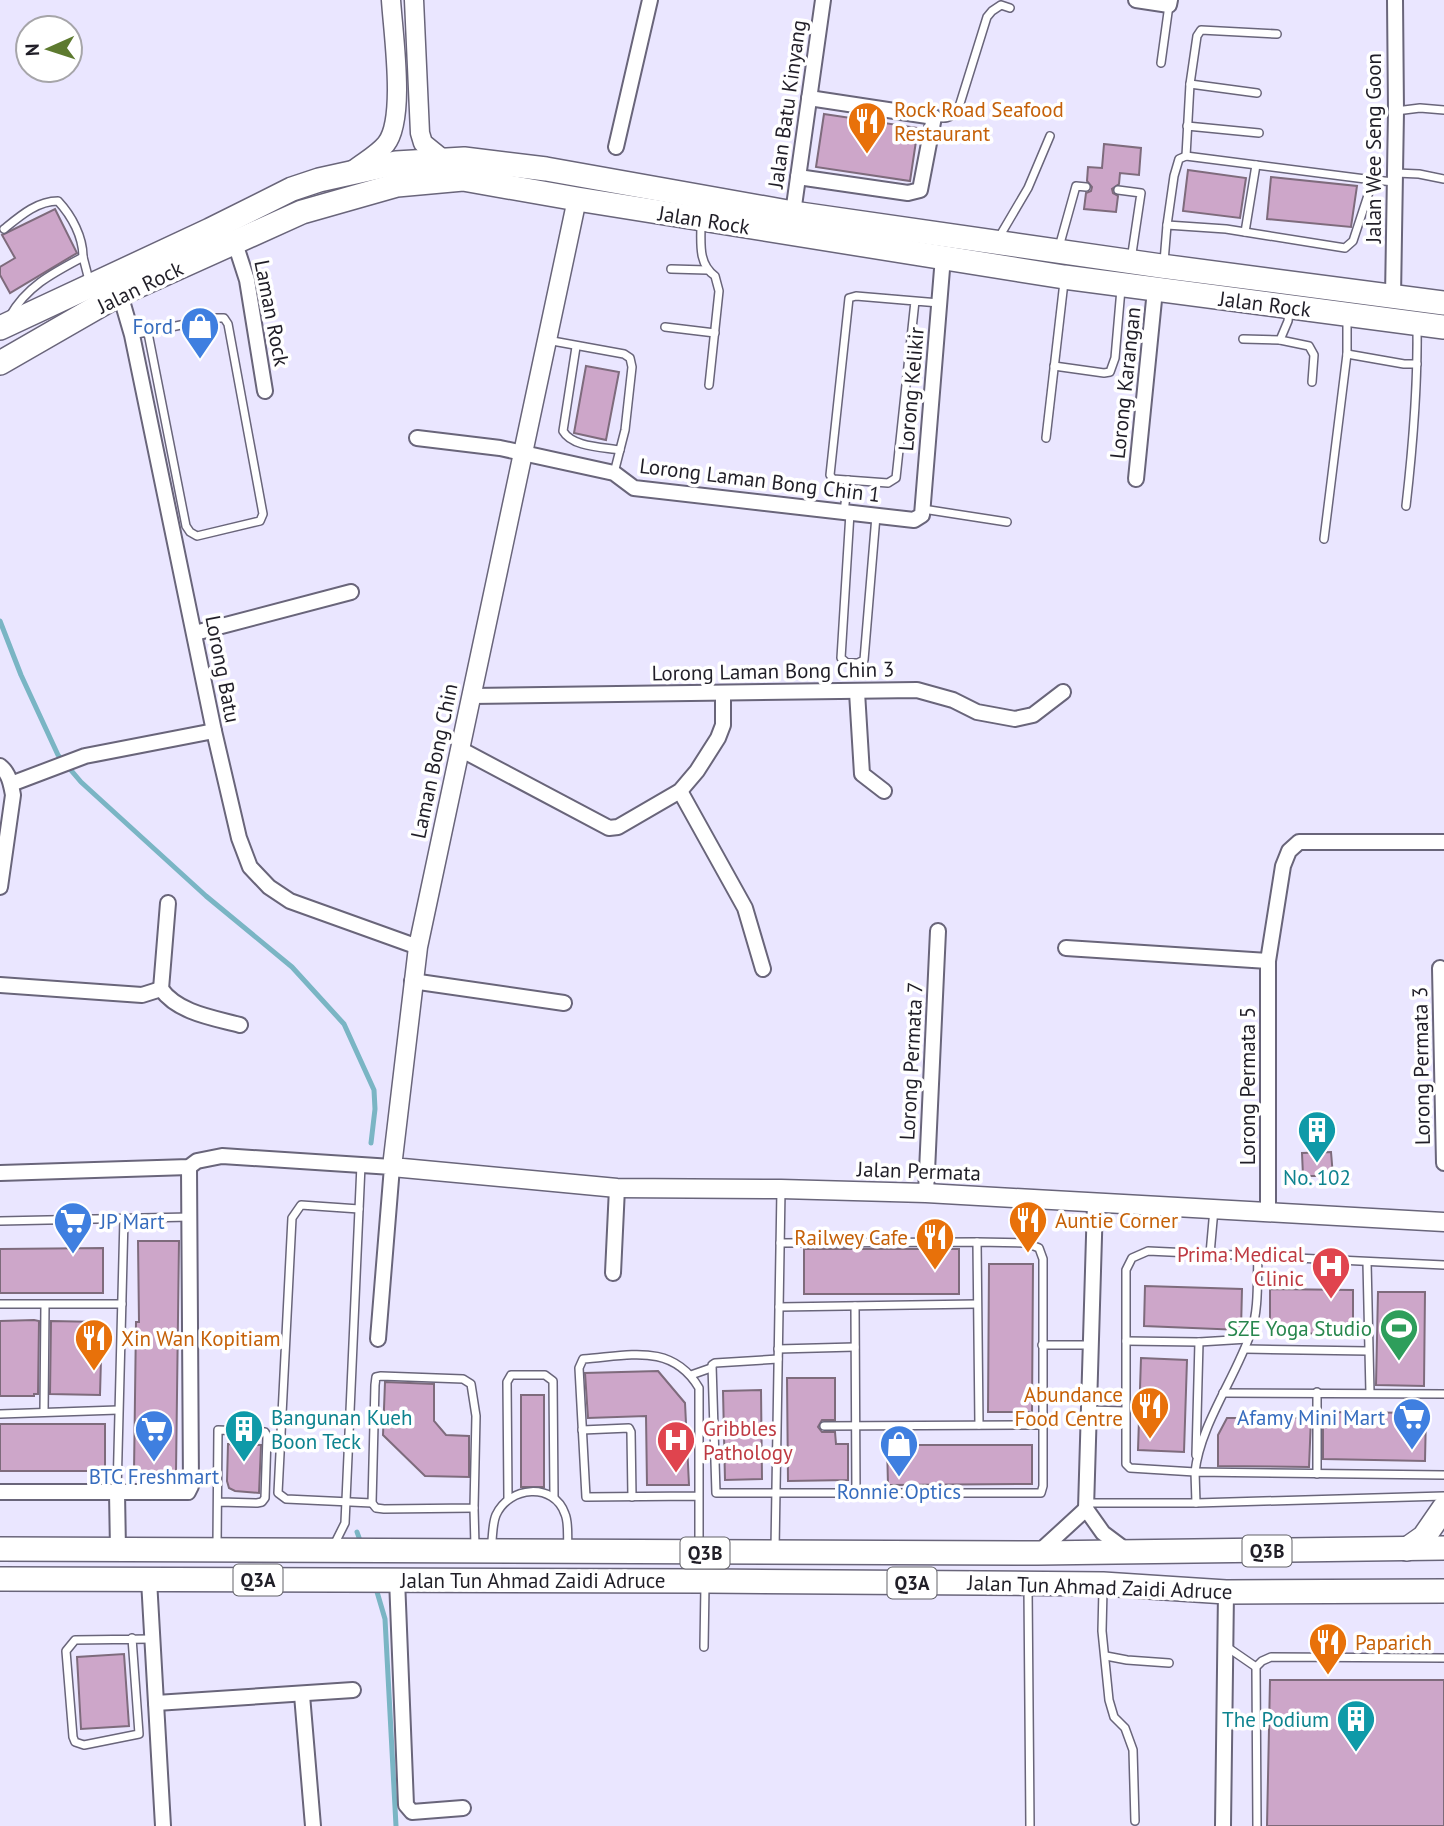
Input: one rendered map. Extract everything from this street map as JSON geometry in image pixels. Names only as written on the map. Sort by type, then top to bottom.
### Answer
[{"type":"main road","name":"Jalan Rock","points":[[2,327],[292,189],[396,163],[464,159],[546,169],[793,213],[1131,262],[1444,303]]},
{"type":"main road","name":"Jalan Rock","points":[[0,363],[120,294],[302,212],[397,185],[463,179],[577,200],[1064,278],[1444,327]]},
{"type":"main road","points":[[1407,1549],[1424,1537],[1444,1508]]},
{"type":"main road","name":"Jalan Tun Ahmad Zaidi Adruce","points":[[0,1549],[699,1553],[1444,1549]]},
{"type":"main road","points":[[0,1562],[138,1567],[149,1580]]},
{"type":"main road","name":"Jalan Tun Ahmad Zaidi Adruce","points":[[0,1579],[1103,1584],[1226,1592],[1444,1591]]},
{"type":"street","points":[[350,173],[386,144],[394,126],[397,105],[391,0]]},
{"type":"street","points":[[414,0],[420,133],[423,143],[444,160]]},
{"type":"street","points":[[616,147],[650,0]]},
{"type":"street","name":"Jalan Batu Kinyang","points":[[793,213],[822,0]]},
{"type":"street","points":[[1136,0],[1170,3]]},
{"type":"street","name":"Jalan Wee Seng Goon","points":[[1393,297],[1395,0]]},
{"type":"street","points":[[798,177],[908,193],[920,190],[934,117],[809,98]]},
{"type":"street","name":"Laman Bong Chin","points":[[379,1339],[392,1167],[412,981],[577,200]]},
{"type":"street","name":"Laman Rock","points":[[236,243],[247,280],[265,391]]},
{"type":"street","name":"Lorong Kelikir","points":[[918,514],[943,257]]},
{"type":"street","name":"Lorong Karangan","points":[[1136,479],[1155,290]]},
{"type":"street","name":"Lorong Batu","points":[[120,294],[132,335],[214,731],[239,838],[250,867],[269,887],[289,901],[418,947]]},
{"type":"street","name":"Lorong Laman Bong Chin 1","points":[[417,438],[523,453],[614,473],[634,488],[876,516],[918,514]]},
{"type":"street","points":[[195,633],[351,592]]},
{"type":"street","name":"Lorong Laman Bong Chin 3","points":[[471,696],[916,690],[953,700],[977,712],[1015,719],[1033,715],[1063,692]]},
{"type":"street","points":[[857,692],[862,774],[884,790]]},
{"type":"street","points":[[460,749],[610,828],[618,827],[680,790],[697,771],[723,725],[723,693]]},
{"type":"street","points":[[11,784],[85,756],[214,731]]},
{"type":"street","points":[[0,766],[5,770],[13,795],[0,887]]},
{"type":"street","points":[[680,790],[746,908],[763,969]]},
{"type":"street","name":"Lorong Permata 5","points":[[1268,1211],[1268,961],[1283,866],[1289,851],[1299,842],[1444,842]]},
{"type":"street","points":[[169,903],[161,989],[175,1004],[240,1025]]},
{"type":"street","name":"Lorong Permata 7","points":[[926,1193],[938,931]]},
{"type":"street","points":[[1066,948],[1268,961]]},
{"type":"street","name":"Lorong Permata 3","points":[[1440,968],[1444,1163]]},
{"type":"street","points":[[412,981],[564,1003]]},
{"type":"street","points":[[0,985],[142,995],[161,989]]},
{"type":"street","points":[[0,1173],[189,1167],[197,1161],[222,1156],[392,1167]]},
{"type":"street","points":[[0,1492],[188,1492],[191,1486],[189,1167]]},
{"type":"street","name":"Jalan Permata","points":[[392,1167],[617,1188],[926,1193],[1444,1222]]},
{"type":"street","points":[[613,1273],[617,1188]]},
{"type":"street","points":[[1095,1203],[1086,1506],[1103,1533],[1128,1552]]},
{"type":"street","points":[[117,1492],[118,1550]]},
{"type":"street","points":[[1038,1553],[1086,1506]]},
{"type":"street","points":[[381,1579],[406,1805],[412,1812],[463,1808]]},
{"type":"street","points":[[149,1580],[163,1826]]},
{"type":"street","points":[[1223,1826],[1226,1592]]},
{"type":"street","points":[[156,1703],[353,1690]]},
{"type":"street","points":[[302,1695],[313,1826]]},
{"type":"lane","points":[[1161,63],[1170,3]]},
{"type":"lane","points":[[934,117],[946,119],[958,110],[988,18],[992,11],[1001,5],[1010,8]]},
{"type":"lane","points":[[1186,156],[1190,85],[1197,36],[1201,30],[1277,34]]},
{"type":"lane","points":[[1190,85],[1257,93]]},
{"type":"lane","points":[[1396,111],[1420,108],[1444,110]]},
{"type":"lane","points":[[1187,126],[1259,133]]},
{"type":"lane","points":[[996,242],[1028,188],[1051,136]]},
{"type":"lane","points":[[1164,266],[1174,176],[1179,159],[1186,156],[1373,180],[1419,174],[1444,179]]},
{"type":"lane","points":[[1245,232],[1256,165]]},
{"type":"lane","points":[[1167,225],[1245,232],[1345,248],[1353,241],[1373,180]]},
{"type":"lane","points":[[1058,251],[1076,186],[1086,187]]},
{"type":"lane","points":[[1118,190],[1141,193],[1131,262]]},
{"type":"lane","points":[[4,229],[26,211],[58,201],[83,244],[83,257],[91,285]]},
{"type":"lane","points":[[701,219],[702,255],[707,270],[715,276],[719,291],[709,385]]},
{"type":"lane","points":[[2,327],[26,291],[45,277],[83,257]]},
{"type":"lane","points":[[671,269],[707,270]]},
{"type":"lane","points":[[1046,438],[1064,278]]},
{"type":"lane","points":[[1054,366],[1110,372],[1115,358],[1122,285]]},
{"type":"lane","points":[[915,301],[897,478],[888,483],[833,479],[830,475],[849,298],[856,296],[940,303]]},
{"type":"lane","points":[[1280,340],[1288,321],[1289,306]]},
{"type":"lane","points":[[1324,539],[1347,354],[1348,315]]},
{"type":"lane","points":[[132,335],[224,318],[228,324],[263,514],[260,521],[197,536],[190,533],[186,526],[148,333]]},
{"type":"lane","points":[[1406,506],[1415,425],[1417,324]]},
{"type":"lane","points":[[665,327],[715,333]]},
{"type":"lane","points":[[1242,339],[1280,340],[1310,346],[1314,355],[1312,382]]},
{"type":"lane","points":[[547,340],[624,354],[630,358],[632,367],[625,430],[614,473]]},
{"type":"lane","points":[[576,347],[563,431],[567,439],[620,450]]},
{"type":"lane","points":[[1347,354],[1417,364]]},
{"type":"lane","points":[[848,480],[841,658],[847,663],[864,660],[876,516]]},
{"type":"lane","points":[[918,514],[1007,522]]},
{"type":"lane","points":[[353,1550],[345,1523],[361,1165]]},
{"type":"lane","points":[[775,1553],[780,1189]]},
{"type":"lane","points":[[359,1209],[301,1205],[292,1218],[278,1493],[286,1499],[372,1503]]},
{"type":"lane","points":[[1210,1254],[1214,1208]]},
{"type":"lane","points":[[0,1221],[190,1217]]},
{"type":"lane","points":[[117,1492],[124,1218]]},
{"type":"lane","points":[[711,1368],[716,1493],[1041,1493],[1042,1259],[1039,1248],[1026,1243],[977,1242],[780,1243]]},
{"type":"lane","points":[[977,1242],[979,1425]]},
{"type":"lane","points":[[1444,1265],[1148,1251],[1132,1258],[1126,1270],[1125,1412],[1126,1464],[1130,1468],[1195,1472],[1444,1475]]},
{"type":"lane","points":[[1196,1460],[1254,1323],[1258,1256]]},
{"type":"lane","points":[[1367,1262],[1370,1393]]},
{"type":"lane","points":[[0,1304],[122,1304]]},
{"type":"lane","points":[[779,1307],[977,1304]]},
{"type":"lane","points":[[44,1412],[45,1305]]},
{"type":"lane","points":[[855,1306],[856,1494]]},
{"type":"lane","points":[[1126,1341],[1199,1342],[1248,1339]]},
{"type":"lane","points":[[1196,1503],[1199,1342]]},
{"type":"lane","points":[[1042,1345],[1091,1345]]},
{"type":"lane","points":[[778,1349],[855,1347]]},
{"type":"lane","points":[[1245,1349],[1368,1351]]},
{"type":"lane","points":[[699,1496],[586,1497],[579,1368],[583,1359],[654,1354],[677,1363],[691,1375],[699,1388],[699,1496],[699,1553]]},
{"type":"lane","points":[[691,1375],[711,1368],[715,1363],[778,1359]]},
{"type":"lane","points":[[508,1498],[507,1382],[511,1375],[545,1375],[553,1381],[554,1497]]},
{"type":"lane","points":[[474,1508],[384,1509],[376,1508],[372,1503],[376,1377],[463,1379],[471,1384],[476,1416],[474,1508],[483,1552]]},
{"type":"lane","points":[[1317,1392],[1317,1474]]},
{"type":"lane","points":[[1223,1393],[1444,1394]]},
{"type":"lane","points":[[0,1414],[118,1410]]},
{"type":"lane","points":[[1090,1410],[1125,1412]]},
{"type":"lane","points":[[824,1426],[1042,1425]]},
{"type":"lane","points":[[582,1430],[629,1428],[632,1497]]},
{"type":"lane","points":[[217,1550],[218,1430],[265,1432],[265,1498],[257,1503],[219,1502]]},
{"type":"lane","points":[[483,1552],[495,1516],[508,1498],[519,1493],[544,1493],[554,1497],[566,1514],[569,1552]]},
{"type":"lane","points":[[1086,1506],[1444,1496]]},
{"type":"lane","points":[[704,1647],[705,1581]]},
{"type":"lane","points":[[1028,1584],[1030,1826]]},
{"type":"lane","points":[[1103,1584],[1102,1631],[1109,1700],[1114,1717],[1125,1728],[1133,1750],[1135,1821]]},
{"type":"lane","points":[[132,1639],[139,1734]]},
{"type":"lane","points":[[151,1639],[75,1640],[66,1651],[75,1742],[84,1745],[157,1732]]},
{"type":"lane","points":[[1226,1647],[1256,1667]]},
{"type":"lane","points":[[1106,1656],[1169,1663]]},
{"type":"lane","points":[[1257,1826],[1256,1667],[1262,1661],[1271,1657],[1444,1658]]},
{"type":"building","points":[[824,114],[918,128],[910,181],[816,167]]},
{"type":"building","points":[[1104,144],[1141,148],[1139,175],[1120,173],[1119,184],[1112,189],[1118,196],[1116,212],[1084,209],[1086,193],[1091,191],[1092,187],[1087,181],[1088,167],[1102,168]]},
{"type":"building","points":[[1188,170],[1246,178],[1240,218],[1183,211]]},
{"type":"building","points":[[1271,177],[1357,186],[1351,227],[1267,219]]},
{"type":"building","points":[[55,209],[77,253],[10,293],[0,275],[0,267],[15,258],[2,235]]},
{"type":"building","points":[[586,366],[619,372],[606,440],[574,433]]},
{"type":"building","name":"No. 102","points":[[1331,1152],[1333,1176],[1303,1176],[1302,1153]]},
{"type":"building","points":[[138,1241],[179,1241],[176,1472],[134,1472],[136,1322],[139,1322]]},
{"type":"building","points":[[103,1248],[103,1293],[0,1293],[0,1249]]},
{"type":"building","points":[[804,1249],[959,1249],[959,1294],[804,1294]]},
{"type":"building","points":[[989,1264],[1033,1264],[1032,1412],[988,1412]]},
{"type":"building","points":[[1145,1286],[1242,1289],[1241,1330],[1144,1326]]},
{"type":"building","points":[[1270,1289],[1353,1290],[1353,1334],[1270,1333]]},
{"type":"building","points":[[1378,1292],[1425,1292],[1424,1386],[1376,1385]]},
{"type":"building","points":[[0,1321],[39,1321],[38,1394],[0,1396]]},
{"type":"building","points":[[51,1321],[102,1322],[100,1395],[50,1394]]},
{"type":"building","points":[[1141,1358],[1187,1360],[1184,1452],[1138,1450]]},
{"type":"building","points":[[658,1371],[685,1403],[689,1485],[647,1485],[646,1416],[588,1418],[585,1373]]},
{"type":"building","points":[[787,1378],[835,1378],[835,1420],[822,1420],[818,1427],[822,1432],[835,1432],[836,1444],[848,1444],[848,1480],[788,1481]]},
{"type":"building","points":[[385,1382],[434,1384],[434,1421],[446,1435],[469,1436],[469,1477],[425,1476],[383,1435]]},
{"type":"building","points":[[761,1390],[762,1479],[725,1480],[723,1391]]},
{"type":"building","points":[[521,1395],[544,1395],[544,1487],[521,1487]]},
{"type":"building","points":[[1330,1412],[1426,1413],[1425,1461],[1323,1459],[1323,1418],[1330,1418]]},
{"type":"building","points":[[1227,1418],[1311,1418],[1309,1467],[1218,1466],[1218,1435]]},
{"type":"building","points":[[0,1424],[105,1424],[105,1471],[0,1471]]},
{"type":"building","name":"Bangunan Kueh Boon Teck","points":[[228,1444],[261,1445],[259,1493],[229,1488]]},
{"type":"building","points":[[887,1445],[1032,1445],[1032,1484],[888,1485]]},
{"type":"building","points":[[124,1654],[129,1726],[81,1729],[77,1657]]},
{"type":"building","name":"The Podium","points":[[1270,1680],[1444,1680],[1444,1826],[1267,1826]]},
{"type":"waterway","points":[[0,621],[21,675],[58,755],[81,782],[206,896],[292,967],[344,1024],[374,1090],[371,1143]]},
{"type":"waterway","points":[[357,1532],[362,1546]]},
{"type":"waterway","points":[[375,1585],[385,1619],[396,1826]]},
{"type":"place","name":"Rock Road Seafood Restaurant","points":[[867,155]]},
{"type":"place","name":"Ford","points":[[200,360]]},
{"type":"place","name":"No. 102","points":[[1317,1164]]},
{"type":"place","name":"Auntie Corner","points":[[1028,1254]]},
{"type":"place","name":"JP Mart","points":[[73,1255]]},
{"type":"place","name":"Railwey Cafe","points":[[935,1271]]},
{"type":"place","name":"Prima Medical Clinic","points":[[1331,1300]]},
{"type":"place","name":"SZE Yoga Studio","points":[[1399,1362]]},
{"type":"place","name":"Xin Wan Kopitiam","points":[[94,1372]]},
{"type":"place","name":"Abundance Food Centre","points":[[1150,1440]]},
{"type":"place","name":"Afamy Mini Mart","points":[[1412,1451]]},
{"type":"place","name":"BTC Freshmart","points":[[154,1463]]},
{"type":"place","name":"Bangunan Kueh Boon Teck","points":[[244,1463]]},
{"type":"place","name":"Gribbles Pathology","points":[[676,1474]]},
{"type":"place","name":"Ronnie Optics","points":[[899,1478]]},
{"type":"place","name":"Paparich","points":[[1328,1676]]},
{"type":"place","name":"The Podium","points":[[1356,1753]]}]
